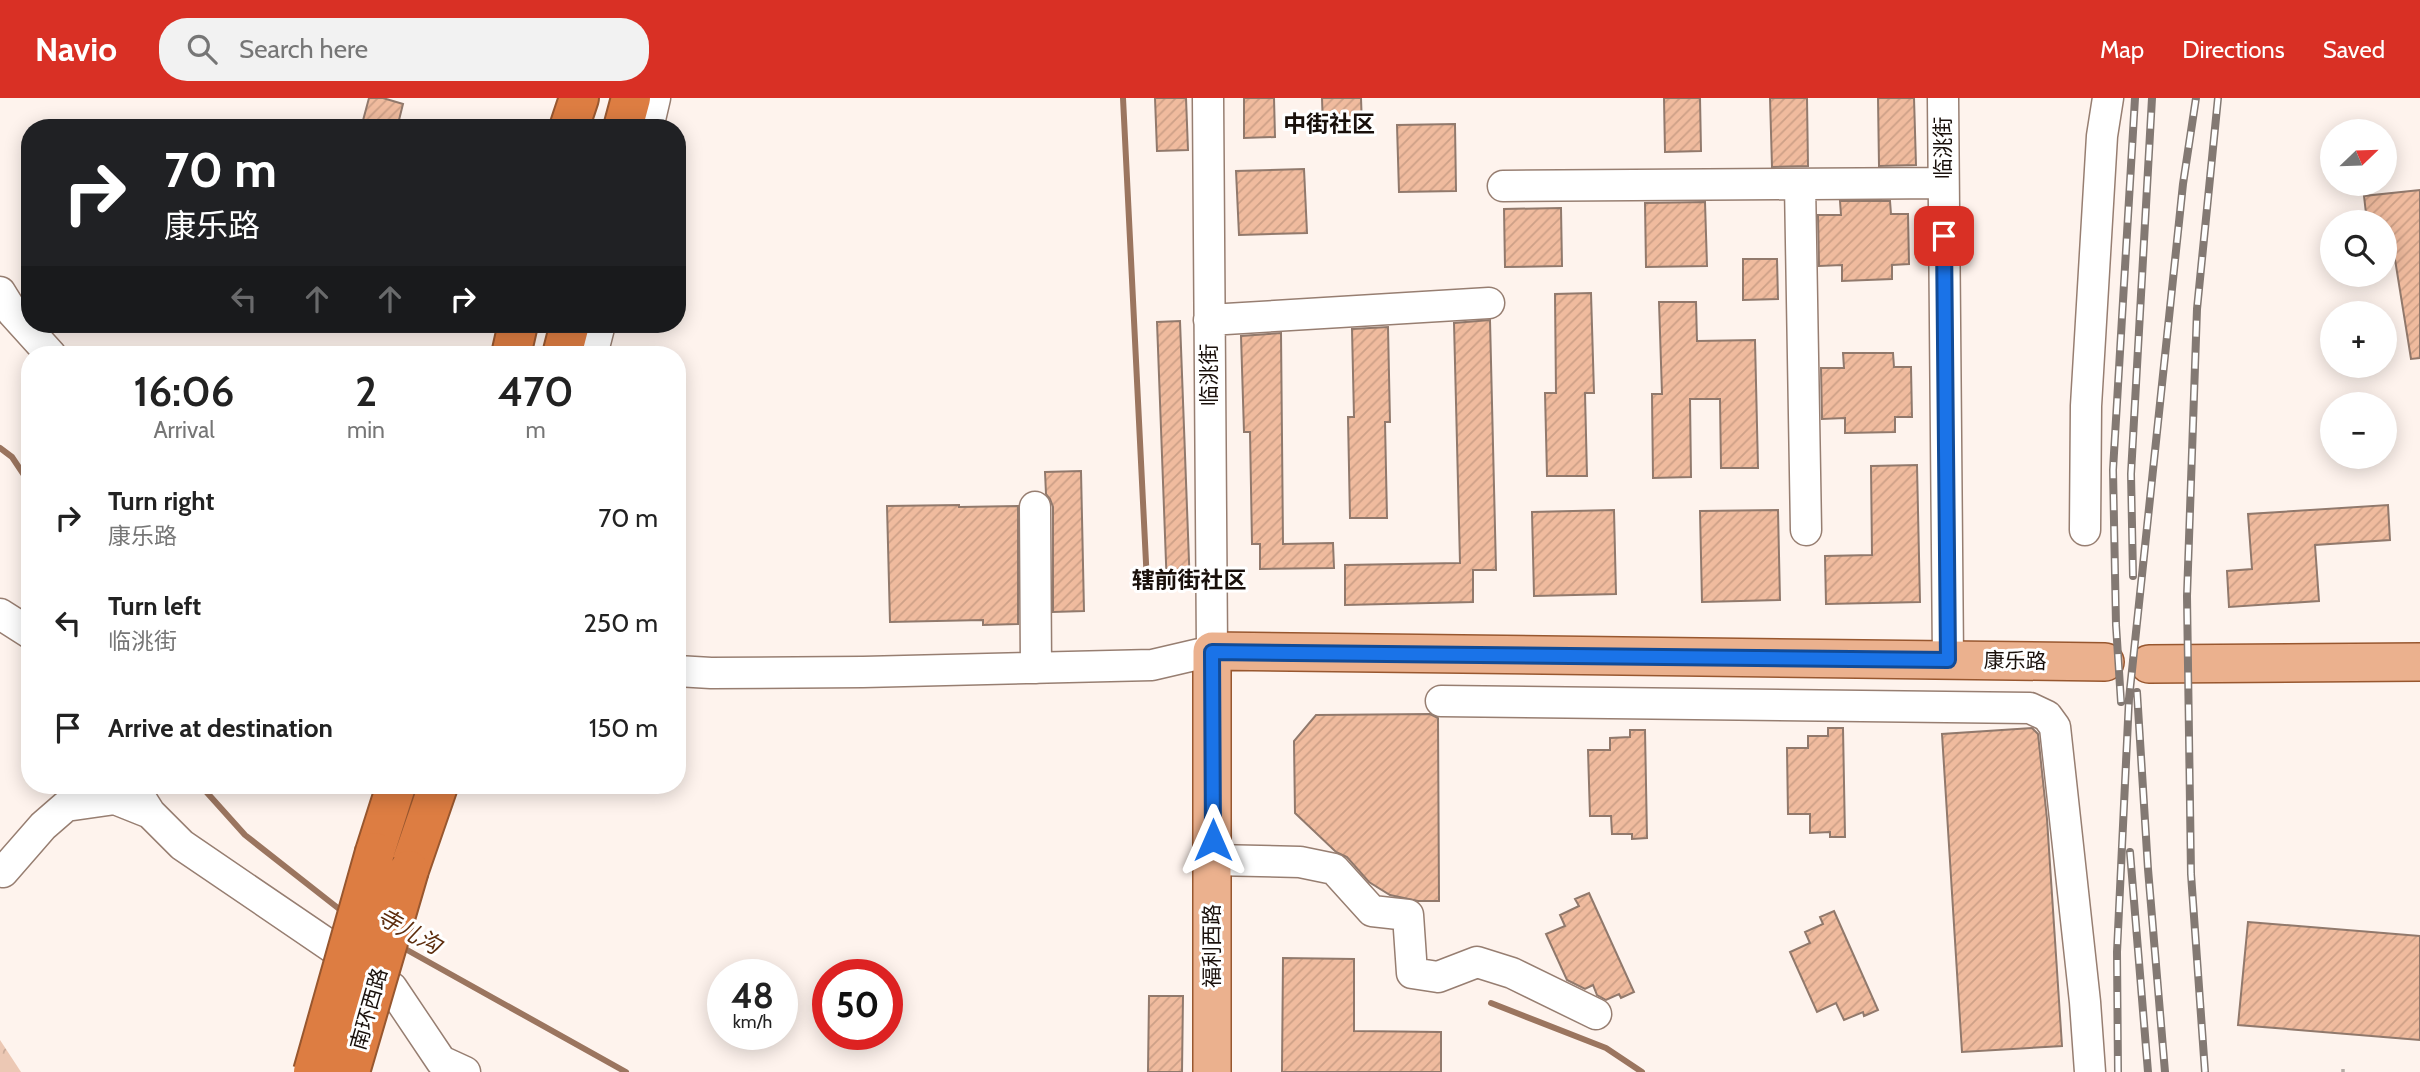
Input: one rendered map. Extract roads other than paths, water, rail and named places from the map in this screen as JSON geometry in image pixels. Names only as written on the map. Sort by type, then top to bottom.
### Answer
[{"type":"highway","points":[[572,119],[579,98]]},
{"type":"highway","points":[[625,119],[631,98]]},
{"type":"highway","name":"南环西路","points":[[313,1072],[393,794]]},
{"type":"highway","name":"南环西路","points":[[350,1072],[409,870],[435,794]]},
{"type":"main road","name":"康乐路","points":[[1212,652],[2105,662]]},
{"type":"main road","name":"福利西路","points":[[1212,652],[1212,1072]]},
{"type":"main road","points":[[2149,664],[2420,662]]},
{"type":"street","points":[[650,119],[656,98]]},
{"type":"street","name":"临洮街","points":[[1208,98],[1212,652]]},
{"type":"street","name":"临洮街","points":[[1942,98],[1948,660]]},
{"type":"street","points":[[2085,530],[2087,393],[2102,136],[2108,98]]},
{"type":"street","points":[[1503,186],[1943,183]]},
{"type":"street","points":[[1800,184],[1806,530]]},
{"type":"street","points":[[0,292],[21,322]]},
{"type":"street","points":[[1209,320],[1489,303]]},
{"type":"street","points":[[31,333],[43,346]]},
{"type":"street","points":[[1034,507],[1036,668]]},
{"type":"street","points":[[0,614],[21,627]]},
{"type":"street","points":[[686,672],[863,672],[1152,665],[1212,652]]},
{"type":"street","points":[[1441,701],[2030,708],[2042,712],[2055,727],[2090,1072]]},
{"type":"street","points":[[139,794],[150,813],[182,845],[392,988],[447,1068]]},
{"type":"street","points":[[3,872],[43,826],[66,806],[116,799],[150,813]]},
{"type":"street","points":[[1213,860],[1300,862],[1334,869],[1372,911],[1408,915],[1412,973],[1438,977],[1477,962],[1511,973],[1596,1014]]},
{"type":"waterway","points":[[1123,98],[1147,583]]},
{"type":"waterway","name":"寺儿沟","points":[[0,448],[12,457],[21,470]]},
{"type":"waterway","name":"寺儿沟","points":[[208,794],[245,835],[343,912]]},
{"type":"waterway","name":"寺儿沟","points":[[400,946],[626,1072]]},
{"type":"waterway","points":[[1491,1003],[1606,1048],[1642,1072]]},
{"type":"railway","points":[[2121,702],[2116,625],[2113,470],[2135,98]]},
{"type":"railway","points":[[2133,576],[2131,474],[2152,98]]},
{"type":"railway","points":[[2118,1072],[2117,952],[2129,699],[2183,184],[2196,98]]},
{"type":"railway","points":[[2205,1072],[2191,874],[2187,596],[2197,309],[2218,98]]},
{"type":"railway","points":[[2137,692],[2165,1072]]},
{"type":"railway","points":[[2130,852],[2148,1072]]},
{"type":"district","name":"中街社区","points":[[1329,124]]},
{"type":"district","name":"辖前街社区","points":[[1189,580]]}]
